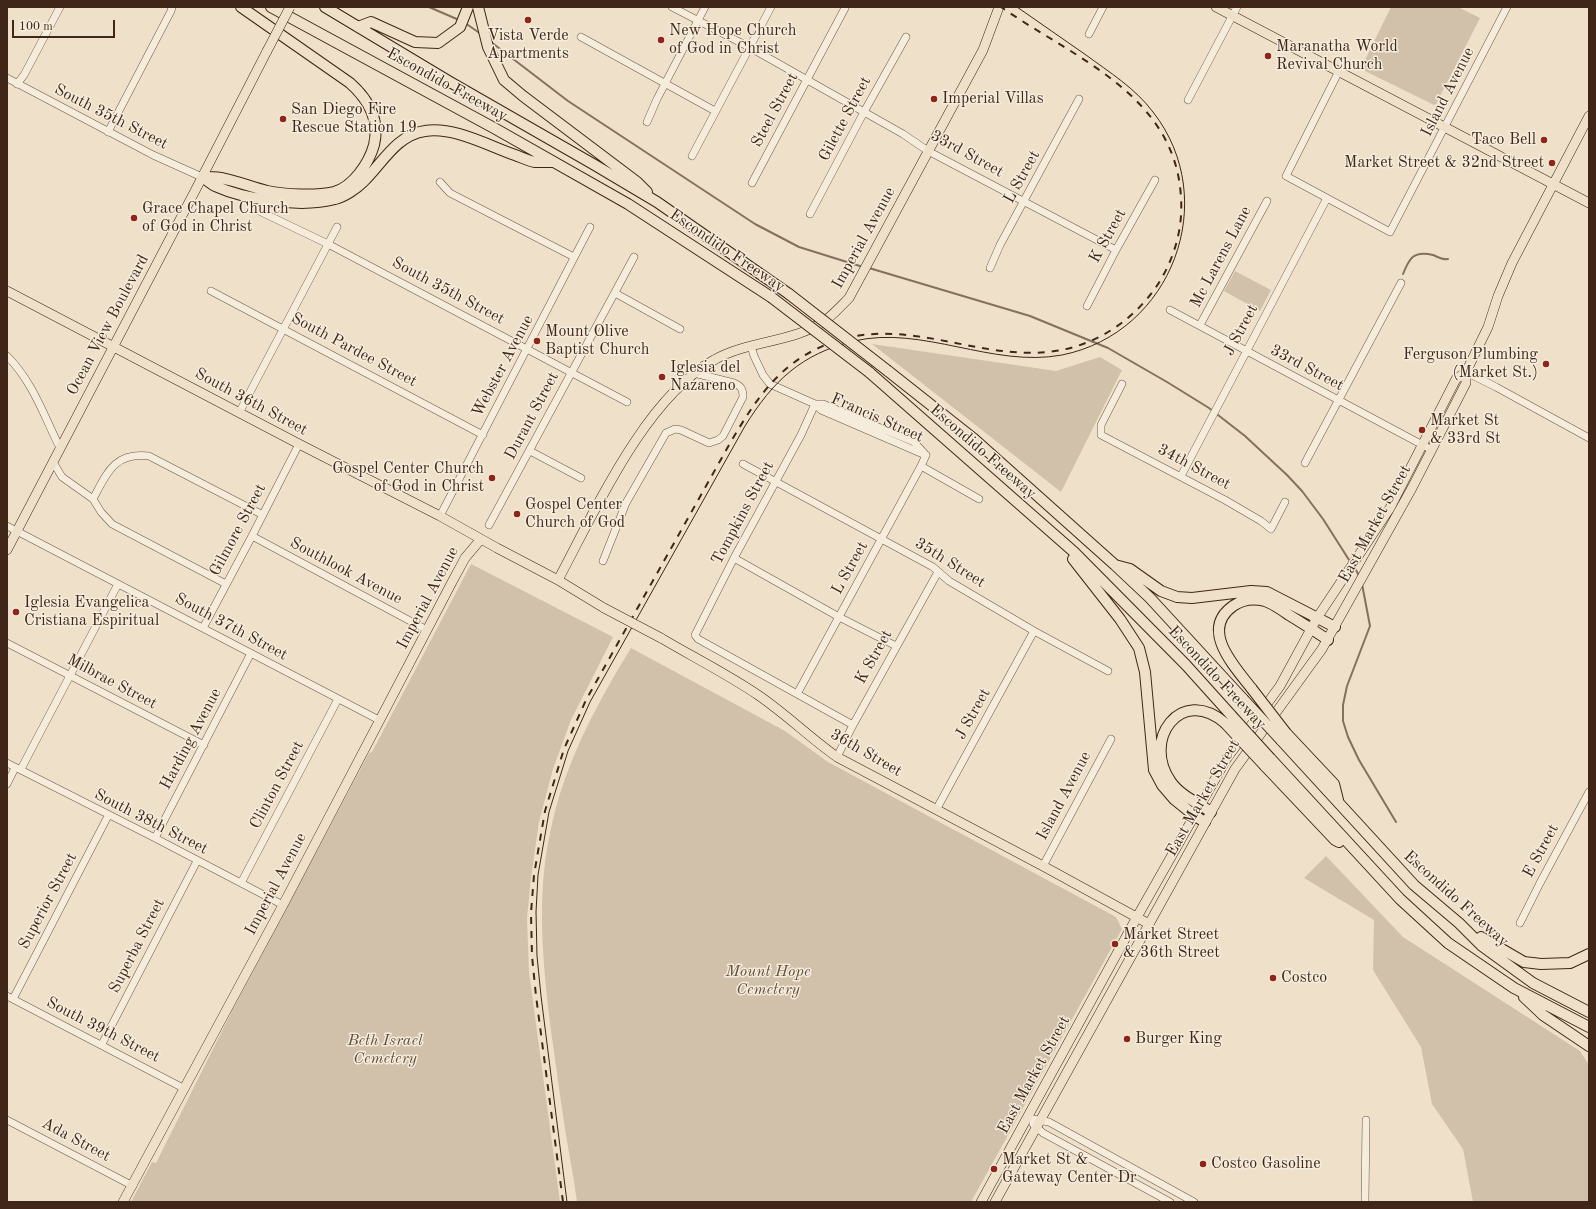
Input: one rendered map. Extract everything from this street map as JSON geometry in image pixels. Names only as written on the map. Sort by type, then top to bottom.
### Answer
[{"type":"highway","points":[[202,177],[220,178],[269,191],[295,195],[335,192],[350,182],[361,172],[369,159],[374,144],[375,125],[371,108],[361,93],[350,83],[241,7]]},
{"type":"highway","name":"Escondido Freeway","points":[[271,7],[481,120],[640,211],[771,297],[869,372],[1052,532],[1105,582],[1186,665],[1228,719],[1267,762],[1400,899],[1448,943],[1514,988],[1589,1027]]},
{"type":"highway","name":"Escondido Freeway","points":[[325,7],[450,82],[657,202],[789,294],[974,439],[1150,598],[1243,699],[1334,784],[1338,800],[1414,884],[1459,923],[1482,946],[1521,976],[1589,1012]]},
{"type":"highway","points":[[358,27],[371,22],[415,42],[438,43],[460,27],[473,10]]},
{"type":"highway","points":[[473,10],[488,48],[504,80],[636,182],[657,202]]},
{"type":"highway","points":[[202,177],[215,186],[242,194],[271,200],[293,203],[315,203],[336,199],[353,190],[363,182],[390,151],[406,138],[425,131],[451,132],[534,162],[553,162]]},
{"type":"highway","points":[[1052,532],[1120,619],[1139,648],[1145,672],[1154,770],[1162,785],[1174,799],[1205,822]]},
{"type":"highway","points":[[1115,565],[1130,568],[1161,591],[1177,597],[1192,598],[1260,591],[1275,595],[1335,627]]},
{"type":"highway","points":[[1284,736],[1226,654],[1222,646],[1219,630],[1224,615],[1229,608],[1243,600],[1254,599],[1266,602],[1328,640]]},
{"type":"highway","points":[[1211,812],[1178,790],[1171,782],[1164,770],[1161,759],[1161,737],[1166,726],[1175,717],[1186,712],[1195,710],[1206,711],[1216,716],[1228,719]]},
{"type":"highway","points":[[1459,923],[1509,955],[1524,962],[1541,964],[1570,962],[1589,954]]},
{"type":"highway","points":[[1514,988],[1543,1015],[1589,1046]]},
{"type":"main road","name":"Ocean View Boulevard","points":[[7,550],[290,7]]},
{"type":"main road","name":"Imperial Avenue","points":[[124,1202],[283,905],[465,558],[481,539],[558,580],[631,447],[680,385],[694,373],[714,360],[733,351],[792,335],[815,327],[827,320],[849,298],[983,50],[994,24],[999,7]]},
{"type":"main road","points":[[1216,7],[1589,203]]},
{"type":"main road","name":"East Market Street","points":[[995,1202],[1205,822],[1246,752],[1315,660],[1328,640],[1412,488],[1466,383],[1466,372],[1488,327],[1498,296],[1512,263],[1589,116]]},
{"type":"main road","name":"South 36th Street","points":[[7,291],[239,413],[440,516],[481,539]]},
{"type":"main road","name":"East Market Street","points":[[981,1202],[1227,758],[1280,686],[1317,618],[1346,572],[1390,508],[1456,379],[1466,372]]},
{"type":"main road","name":"36th Street","points":[[558,580],[604,608],[661,638],[757,695],[837,757],[1149,924]]},
{"type":"street","points":[[17,84],[24,75],[60,7]]},
{"type":"street","points":[[108,132],[172,11],[172,7]]},
{"type":"street","name":"33rd Street","points":[[672,7],[749,47],[903,134],[928,151],[1116,250]]},
{"type":"street","points":[[647,122],[705,7]]},
{"type":"street","points":[[1089,34],[1103,7]]},
{"type":"street","points":[[1188,100],[1237,7]]},
{"type":"street","name":"Island Avenue","points":[[1327,198],[1390,232],[1507,7]]},
{"type":"street","points":[[692,156],[749,47],[767,8]]},
{"type":"street","name":"Steel Street","points":[[752,183],[845,8]]},
{"type":"street","points":[[581,37],[716,111]]},
{"type":"street","name":"Gilette Street","points":[[810,214],[906,37]]},
{"type":"street","points":[[1327,198],[1286,176],[1339,71]]},
{"type":"street","name":"South 35th Street","points":[[7,78],[108,132],[178,167],[202,177]]},
{"type":"street","name":"L Street","points":[[990,268],[1000,245],[1080,99]]},
{"type":"street","name":"K Street","points":[[1087,306],[1155,180]]},
{"type":"street","points":[[440,182],[450,193],[574,257]]},
{"type":"street","name":"J Street","points":[[1181,476],[1327,198]]},
{"type":"street","name":"Mc Larens Lane","points":[[1200,325],[1267,201]]},
{"type":"street","name":"South 35th Street","points":[[255,209],[328,244],[627,402]]},
{"type":"street","points":[[239,413],[337,226]]},
{"type":"street","name":"Webster Avenue","points":[[440,516],[590,227]]},
{"type":"street","name":"Durant Street","points":[[489,525],[634,257]]},
{"type":"street","points":[[1305,463],[1401,283]]},
{"type":"street","name":"South Pardee Street","points":[[211,291],[482,435]]},
{"type":"street","points":[[615,293],[680,329]]},
{"type":"street","name":"33rd Street","points":[[1170,310],[1432,450]]},
{"type":"street","name":"Francis Street","points":[[751,346],[762,375],[770,384],[815,404],[823,404],[914,442],[926,455]]},
{"type":"street","points":[[7,356],[17,366],[34,392],[60,448]]},
{"type":"street","points":[[1466,372],[1589,438]]},
{"type":"street","points":[[603,561],[626,503],[666,433],[675,429],[681,430],[709,443],[718,440],[723,436],[743,397],[743,390],[734,383],[694,373]]},
{"type":"street","name":"34th Street","points":[[1122,384],[1101,425],[1101,435],[1225,500],[1261,521],[1271,530],[1285,502]]},
{"type":"street","name":"Tompkins Street","points":[[695,635],[734,558],[801,435],[815,404]]},
{"type":"street","name":"Gilmore Street","points":[[203,628],[299,444]]},
{"type":"street","points":[[530,451],[581,478]]},
{"type":"street","points":[[93,499],[107,472],[115,464],[137,454],[149,456],[263,515]]},
{"type":"street","name":"L Street","points":[[797,694],[926,455]]},
{"type":"street","points":[[53,462],[62,476],[93,499],[101,512],[112,524],[226,584]]},
{"type":"street","name":"35th Street","points":[[743,464],[933,567],[949,581],[1034,631],[1108,671]]},
{"type":"street","name":"Francis Street","points":[[921,466],[979,499]]},
{"type":"street","name":"South 37th Street","points":[[7,526],[379,720]]},
{"type":"street","name":"Southlook Avenue","points":[[252,536],[427,630]]},
{"type":"street","points":[[734,558],[839,617],[896,646]]},
{"type":"street","name":"K Street","points":[[837,757],[896,646],[938,572]]},
{"type":"street","points":[[7,784],[18,768],[70,675],[118,584]]},
{"type":"street","name":"J Street","points":[[936,810],[1034,631]]},
{"type":"street","name":"36th Street","points":[[695,635],[698,639],[853,725]]},
{"type":"street","name":"Milbrae Street","points":[[7,643],[204,745]]},
{"type":"street","name":"Harding Avenue","points":[[155,838],[251,653]]},
{"type":"street","name":"Clinton Street","points":[[241,883],[338,699]]},
{"type":"street","name":"Island Avenue","points":[[1043,866],[1111,739]]},
{"type":"street","name":"South 38th Street","points":[[7,763],[283,905]]},
{"type":"street","name":"E Street","points":[[1520,923],[1589,792]]},
{"type":"street","name":"Superior Street","points":[[10,998],[108,816]]},
{"type":"street","name":"Superba Street","points":[[102,1044],[197,861]]},
{"type":"street","name":"South 39th Street","points":[[10,998],[102,1044],[185,1089]]},
{"type":"street","points":[[1027,1118],[1038,1123],[1049,1122],[1194,1202]]},
{"type":"street","name":"Ada Street","points":[[7,1120],[133,1186]]},
{"type":"street","points":[[1365,1202],[1366,1120]]},
{"type":"street","points":[[1038,1123],[1043,1133],[1170,1202]]},
{"type":"green space","points":[[1391,7],[1458,7],[1480,18],[1436,104],[1434,105],[1365,71],[1364,62]]},
{"type":"green space","points":[[1235,271],[1271,290],[1260,311],[1224,291]]},
{"type":"green space","points":[[872,344],[1056,371],[1100,357],[1122,370],[1061,492]]},
{"type":"green space","name":"Beth Israel Cemetery","points":[[471,564],[613,637],[571,720],[553,769],[539,822],[527,918],[529,972],[560,1202],[131,1202],[152,1162],[156,1163],[232,1011],[369,753],[372,752]]},
{"type":"green space","name":"Mount Hope Cemetery","points":[[631,648],[785,731],[828,762],[1116,917],[1122,929],[971,1202],[577,1202],[548,1006],[542,932],[543,882],[550,833],[556,808],[572,760],[593,714]]},
{"type":"green space","points":[[1326,856],[1403,937],[1580,1051],[1589,1065],[1589,1202],[1473,1202],[1463,1149],[1432,1104],[1421,1047],[1373,970],[1374,920],[1304,878]]},
{"type":"waterway","points":[[429,7],[459,20]]},
{"type":"waterway","points":[[465,23],[481,34]]},
{"type":"waterway","points":[[491,42],[568,101],[755,224],[799,247],[863,267]]},
{"type":"waterway","points":[[1403,274],[1407,264],[1416,255],[1426,254],[1442,259],[1448,259]]},
{"type":"waterway","points":[[869,268],[1030,316],[1108,348],[1167,382],[1209,408],[1245,436],[1287,475],[1302,491],[1323,519],[1351,563]]},
{"type":"waterway","points":[[1354,566],[1359,576]]},
{"type":"waterway","points":[[1362,584],[1370,626],[1347,686],[1343,705],[1343,721],[1348,737],[1359,760],[1396,822]]},
{"type":"tram line","points":[[567,1202],[537,956],[536,912],[538,875],[549,812],[568,751],[590,702],[745,426],[766,396],[790,372],[819,353],[854,341],[880,338],[906,338],[1010,356],[1036,357],[1062,355],[1100,342],[1132,320],[1157,292],[1175,258],[1184,222],[1183,184],[1173,147],[1153,112],[1138,95],[1121,81],[1017,7]]},
{"type":"railway","points":[[563,1202],[532,956],[531,913],[534,875],[545,811],[564,749],[586,700],[739,427],[761,395],[787,368],[802,357],[839,340],[867,335],[894,334],[921,337],[1001,351],[1028,353],[1055,351],[1086,343],[1115,328],[1140,307],[1160,281],[1170,262],[1177,241],[1181,220],[1181,198],[1175,162],[1161,132],[1141,106],[1116,83],[1089,63],[1001,7]]},
{"type":"place","name":"Vista Verde Apartments","points":[[528,20]]},
{"type":"place","name":"New Hope Church of God in Christ","points":[[661,40]]},
{"type":"place","name":"Maranatha World Revival Church","points":[[1268,56]]},
{"type":"place","name":"Imperial Villas","points":[[934,99]]},
{"type":"place","name":"San Diego Fire Rescue Station 19","points":[[283,119]]},
{"type":"place","name":"Taco Bell","points":[[1544,140]]},
{"type":"place","name":"Market Street & 32nd Street","points":[[1552,163]]},
{"type":"place","name":"Grace Chapel Church of God in Christ","points":[[134,218]]},
{"type":"place","name":"Mount Olive Baptist Church","points":[[537,341]]},
{"type":"place","name":"Ferguson Plumbing (Market St.)","points":[[1546,364]]},
{"type":"place","name":"Iglesia del Nazareno","points":[[662,377]]},
{"type":"place","name":"Market St & 33rd St","points":[[1422,430]]},
{"type":"place","name":"Gospel Center Church of God in Christ","points":[[492,478]]},
{"type":"place","name":"Gospel Center Church of God","points":[[517,514]]},
{"type":"place","name":"Iglesia Evangelica Cristiana Espiritual","points":[[16,612]]},
{"type":"place","name":"Market Street & 36th Street","points":[[1115,944]]},
{"type":"place","name":"Costco","points":[[1273,978]]},
{"type":"place","name":"Burger King","points":[[1127,1039]]},
{"type":"place","name":"Costco Gasoline","points":[[1203,1164]]},
{"type":"place","name":"Market St & Gateway Center Dr","points":[[994,1169]]}]
